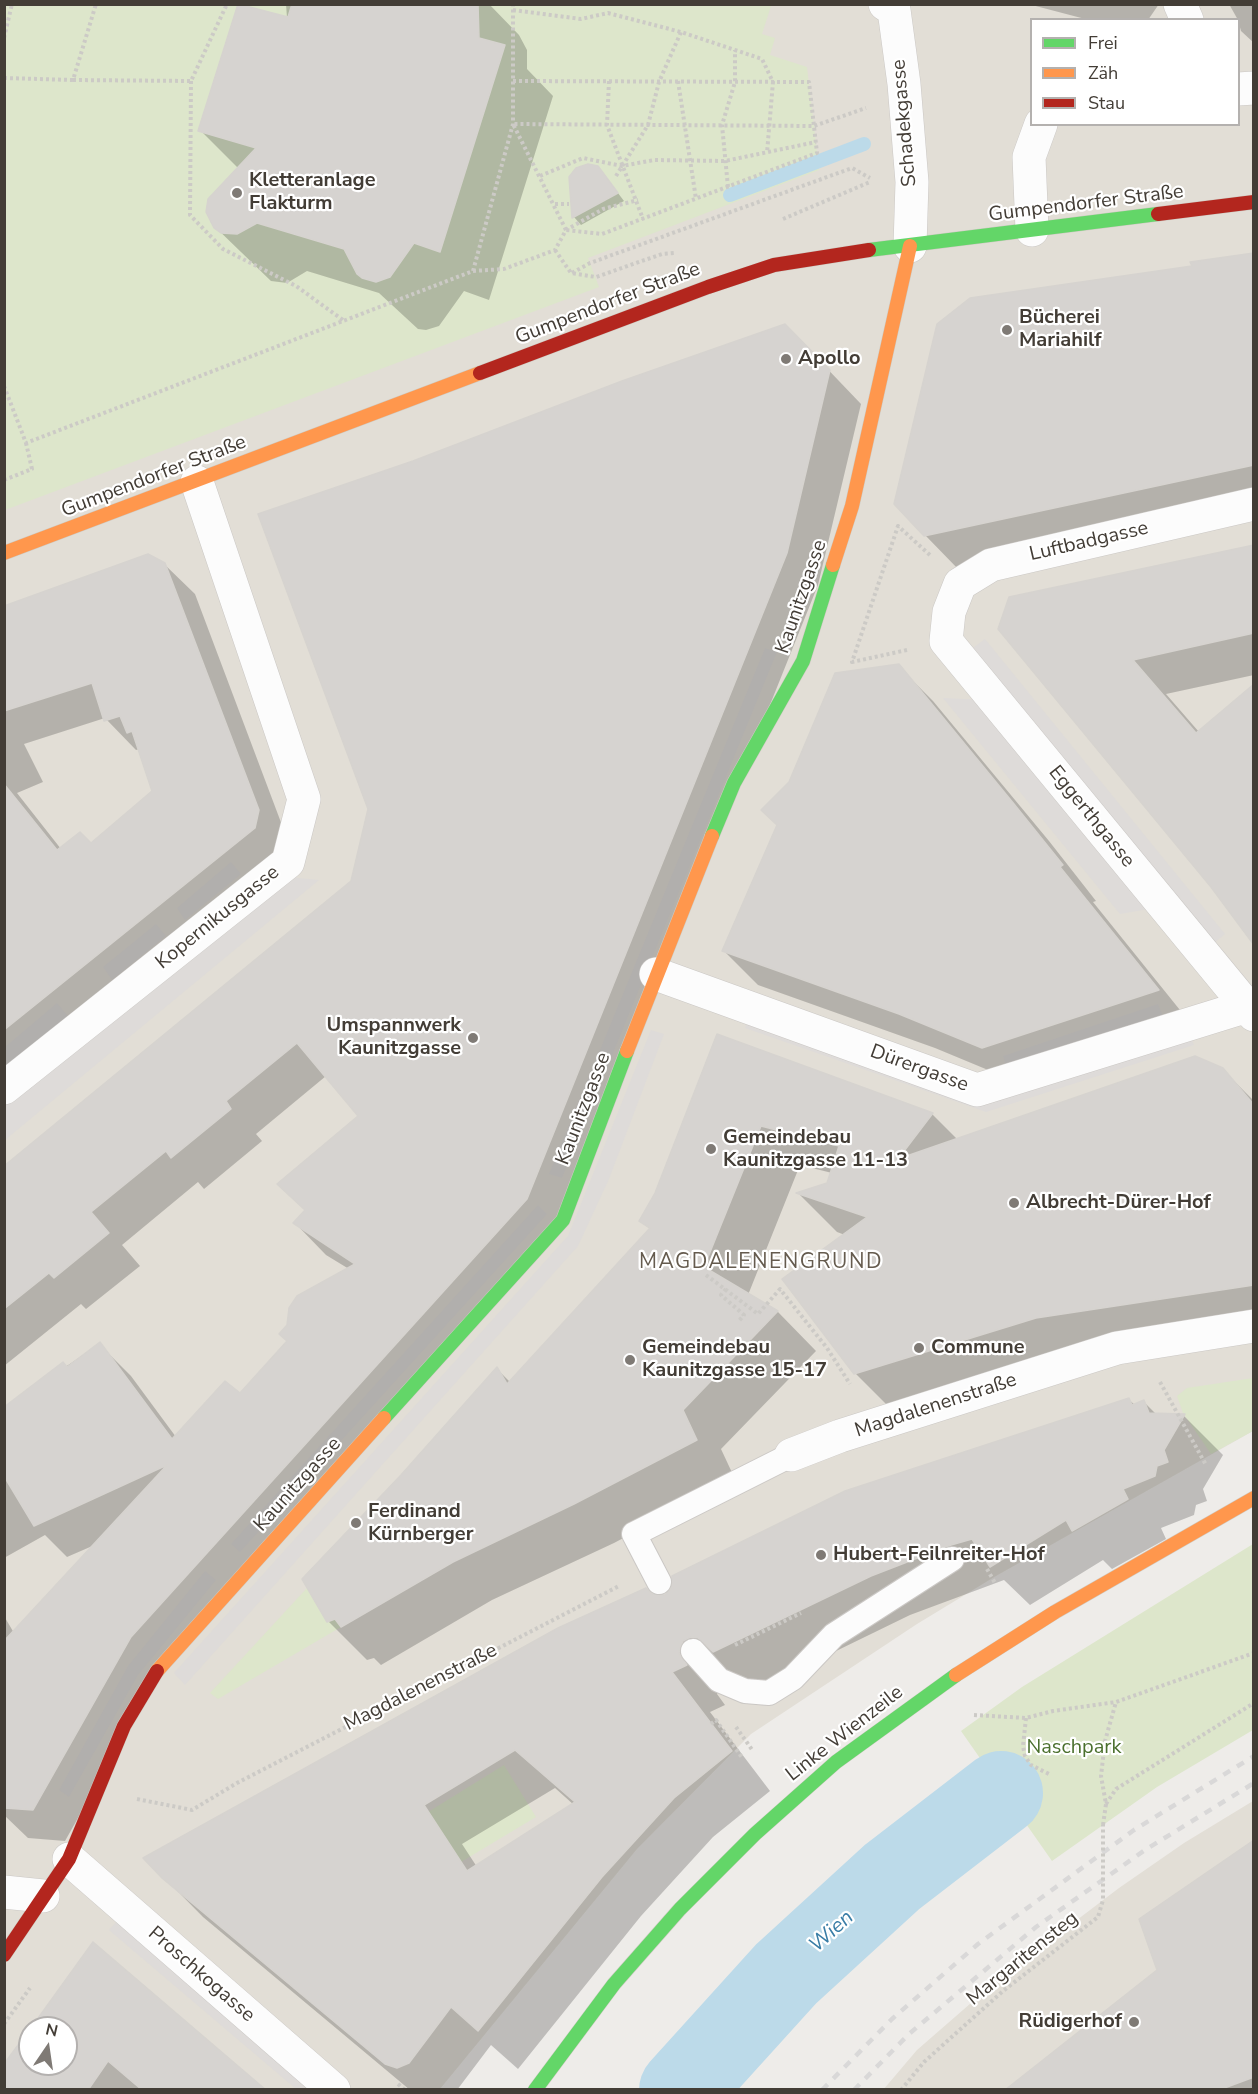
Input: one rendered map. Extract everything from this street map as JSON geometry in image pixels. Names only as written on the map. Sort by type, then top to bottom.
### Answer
[{"type":"street","name":"Schadekgasse","points":[[885,4],[894,10],[904,84],[912,182],[910,246]]},
{"type":"street","points":[[1180,4],[1187,18]]},
{"type":"street","points":[[1032,230],[1029,157],[1040,126]]},
{"type":"street","name":"Gumpendorfer Straße","points":[[4,553],[708,287],[806,258],[1254,202]]},
{"type":"street","name":"Kaunitzgasse","points":[[69,1859],[124,1726],[159,1667],[563,1220],[656,974],[734,783],[803,661],[852,506],[910,246]]},
{"type":"street","name":"Kopernikusgasse","points":[[4,1088],[288,862],[304,799],[197,482]]},
{"type":"street","name":"Luftbadgasse","points":[[952,612],[991,564],[1254,504]]},
{"type":"street","name":"Eggerthgasse","points":[[952,612],[1251,1008]]},
{"type":"street","name":"Dürergasse","points":[[656,974],[977,1090],[1251,1008]]},
{"type":"street","name":"Magdalenenstraße","points":[[791,1455],[840,1436],[1117,1348],[1254,1326]]},
{"type":"street","name":"Linke Wienzeile","points":[[535,2090],[614,1984],[680,1909],[754,1834],[836,1762],[958,1674],[1055,1612],[1254,1498]]},
{"type":"street","points":[[4,1955],[69,1859]]},
{"type":"street","name":"Proschkogasse","points":[[69,1859],[334,2090]]},
{"type":"street","points":[[4,1892],[43,1896]]},
{"type":"lane","name":"Magdalenenstraße","points":[[655,1575],[634,1533],[791,1455]]},
{"type":"lane","points":[[693,1652],[719,1680],[745,1691],[770,1693],[793,1678],[834,1635],[952,1559]]},
{"type":"path","points":[[4,38],[12,4]]},
{"type":"path","points":[[73,80],[96,4]]},
{"type":"path","points":[[226,4],[191,81],[190,215],[223,249],[296,286],[343,320]]},
{"type":"path","points":[[473,271],[513,124],[513,7],[581,19],[608,13],[681,32],[762,59],[773,82],[767,153]]},
{"type":"path","points":[[616,176],[648,124],[658,82],[681,32]]},
{"type":"path","points":[[728,187],[723,125],[735,82],[735,50]]},
{"type":"path","points":[[4,78],[191,81]]},
{"type":"path","points":[[513,81],[809,82],[817,153],[603,234],[566,230]]},
{"type":"path","points":[[609,81],[607,125],[638,200],[643,219]]},
{"type":"path","points":[[678,81],[696,199]]},
{"type":"path","points":[[513,124],[814,126],[872,106]]},
{"type":"path","points":[[513,124],[566,230]]},
{"type":"path","points":[[540,176],[583,158],[622,166],[654,160],[725,161],[816,142]]},
{"type":"path","points":[[571,273],[590,263],[852,168],[874,180]]},
{"type":"path","points":[[26,443],[473,271],[504,269],[555,250],[566,230],[603,209],[638,200]]},
{"type":"path","points":[[555,204],[569,204]]},
{"type":"path","points":[[555,250],[571,273],[596,278],[662,254]]},
{"type":"path","points":[[4,386],[26,443],[32,469],[4,480]]},
{"type":"path","points":[[898,526],[952,612],[852,662],[898,526]]},
{"type":"path","points":[[706,1275],[758,1314],[780,1289],[827,1348],[850,1384]]},
{"type":"path","points":[[726,1289],[721,1295],[744,1315],[738,1322]]},
{"type":"path","points":[[1160,1382],[1206,1465]]},
{"type":"path","name":"Magdalenenstraße","points":[[135,1799],[192,1810],[237,1784],[655,1575]]},
{"type":"path","points":[[973,1714],[1026,1718],[1053,1711],[1116,1702],[1254,1653]]},
{"type":"path","name":"Margaritensteg","points":[[901,2090],[924,2062],[1002,1991],[1098,1917],[1103,1900],[1103,1825],[1106,1804],[1101,1776],[1105,1741],[1116,1702]]},
{"type":"path","points":[[1106,1804],[1116,1789],[1254,1703]]},
{"type":"path","points":[[1026,1718],[1023,1746],[1025,1756],[1031,1765],[1049,1774]]},
{"type":"path","points":[[711,1724],[716,1720],[743,1759]]},
{"type":"path","points":[[741,1734],[753,1751]]},
{"type":"path","points":[[398,2084],[405,2090]]},
{"type":"shaded area","points":[[5,5],[1253,5],[1253,1431],[996,1576],[917,1624],[751,1734],[637,1849],[440,2089],[5,2090]]},
{"type":"shaded area","points":[[985,639],[1225,934],[1214,943],[973,648]]},
{"type":"shaded area","points":[[765,648],[777,652],[562,1178],[549,1174]]},
{"type":"shaded area","points":[[943,698],[986,700],[1155,908],[1120,914]]},
{"type":"shaded area","points":[[231,862],[241,874],[185,920],[177,908]]},
{"type":"shaded area","points":[[278,876],[319,880],[5,1140],[5,1101]]},
{"type":"shaded area","points":[[156,924],[166,936],[112,980],[103,967]]},
{"type":"shaded area","points":[[57,1003],[68,1016],[5,1068],[5,1047]]},
{"type":"shaded area","points":[[1158,1004],[1164,1019],[1007,1070],[1003,1056]]},
{"type":"shaded area","points":[[750,1015],[985,1097],[1188,1031],[1194,1045],[986,1112],[745,1028]]},
{"type":"shaded area","points":[[651,1030],[664,1034],[609,1179],[578,1246],[185,1685],[174,1673],[568,1236]]},
{"type":"shaded area","points":[[538,1205],[547,1214],[240,1552],[231,1544]]},
{"type":"shaded area","points":[[205,1571],[216,1580],[138,1675],[69,1797],[59,1790],[128,1666]]},
{"type":"shaded area","points":[[1253,1801],[1253,2089],[883,2090],[917,2050],[994,1983],[1119,1888],[1184,1843]]},
{"type":"shaded area","points":[[118,1920],[315,2089],[296,2089],[109,1930]]},
{"type":"green space","points":[[4,5],[767,5],[771,6],[762,34],[775,38],[770,55],[807,67],[819,170],[588,258],[599,287],[5,510]]},
{"type":"green space","points":[[1253,1378],[1253,1431],[1211,1454],[1183,1413],[1177,1396],[1187,1388]]},
{"type":"green space","name":"Naschpark","points":[[1253,1544],[1253,1730],[1157,1787],[1052,1861],[961,1731],[1022,1687]]},
{"type":"green space","points":[[307,1588],[327,1622],[335,1619],[341,1627],[218,1699],[210,1693]]},
{"type":"green space","points":[[504,1765],[536,1817],[461,1862],[428,1812]]},
{"type":"building","points":[[238,4],[288,17],[292,4],[478,4],[479,38],[505,45],[440,252],[414,243],[390,277],[376,282],[357,274],[344,249],[257,223],[237,234],[221,233],[214,228],[206,212],[208,199],[256,148],[198,131]]},
{"type":"building","points":[[588,164],[598,166],[618,193],[572,218],[569,177],[576,168]]},
{"type":"building","points":[[1254,253],[1254,465],[924,536],[894,504],[937,324],[970,298],[1192,266],[1190,262]]},
{"type":"building","points":[[785,324],[830,370],[787,553],[527,1199],[131,1637],[33,1810],[4,1808],[4,1641],[167,1465],[34,1526],[4,1476],[4,1407],[63,1362],[67,1367],[100,1342],[172,1439],[225,1381],[240,1393],[287,1341],[279,1334],[287,1325],[289,1308],[297,1296],[355,1264],[293,1223],[305,1210],[277,1184],[358,1116],[297,1043],[226,1101],[231,1109],[171,1158],[166,1151],[91,1212],[109,1233],[54,1278],[49,1273],[4,1309],[4,1166],[351,881],[368,809],[258,514],[413,461],[622,381]]},
{"type":"building","points":[[1254,545],[1254,633],[1133,660],[1196,733],[1254,684],[1254,945],[1211,887],[998,629],[1009,597]]},
{"type":"building","points":[[148,554],[165,563],[259,810],[255,828],[4,1030],[4,784],[57,850],[80,832],[91,843],[152,791],[132,731],[127,733],[120,716],[104,721],[92,683],[4,711],[4,606]]},
{"type":"building","points":[[899,664],[1063,865],[1060,867],[1159,990],[982,1048],[899,1014],[722,951],[777,825],[761,810],[789,782],[835,673]]},
{"type":"building","points":[[717,1034],[933,1113],[898,1159],[1195,1056],[1223,1068],[1254,1105],[1254,1285],[1036,1318],[854,1374],[782,1279],[867,1217],[796,1193],[827,1183],[839,1146],[761,1126],[704,1267],[778,1311],[683,1410],[697,1440],[574,1504],[453,1562],[341,1627],[335,1619],[327,1622],[302,1579],[401,1475],[497,1367],[507,1384],[650,1228],[639,1221],[655,1193]]},
{"type":"building","points":[[1129,1398],[1132,1405],[1144,1400],[1149,1413],[1185,1414],[1164,1450],[1168,1462],[1157,1466],[1155,1476],[1123,1489],[1128,1499],[1072,1531],[1066,1520],[990,1567],[972,1539],[871,1576],[713,1652],[698,1638],[691,1637],[683,1641],[679,1653],[687,1665],[672,1672],[732,1751],[674,1798],[602,1877],[478,2031],[451,2007],[409,2063],[397,2068],[385,2064],[162,1878],[143,1858],[558,1628],[646,1588],[652,1594],[665,1595],[671,1589],[672,1576],[845,1491]],"holes":[[[515,1750],[575,1802],[467,1871],[424,1805]]]},
{"type":"building","points":[[1254,1840],[1254,2077],[1219,2090],[1005,2090],[1157,1970],[1139,1919]]},
{"type":"building","points":[[93,1942],[266,2090],[142,2090],[108,2061],[88,2090],[4,2090],[4,2064],[18,2045],[18,2076],[78,2076],[78,2016],[40,2016]]},
{"type":"waterway","points":[[730,195],[864,144]]},
{"type":"waterway","name":"Wien","points":[[681,2090],[786,1974],[892,1877],[1001,1793]]},
{"type":"railway","points":[[822,2090],[892,2019],[978,1944],[1134,1830],[1254,1756]]},
{"type":"railway","points":[[854,2090],[909,2034],[1036,1927],[1145,1850],[1254,1783]]},
{"type":"traffic: fast","points":[[869,250],[1158,214]]},
{"type":"traffic: fast","points":[[712,836],[734,783],[803,661],[833,565]]},
{"type":"traffic: fast","points":[[384,1418],[563,1220],[627,1051]]},
{"type":"traffic: fast","points":[[535,2090],[614,1984],[680,1909],[755,1834],[836,1762],[956,1675]]},
{"type":"traffic: slow","points":[[833,565],[852,506],[910,246]]},
{"type":"traffic: slow","points":[[4,553],[480,373]]},
{"type":"traffic: slow","points":[[627,1051],[712,836]]},
{"type":"traffic: slow","points":[[157,1671],[384,1418]]},
{"type":"traffic: slow","points":[[956,1675],[1055,1612],[1254,1498]]},
{"type":"traffic: jam","points":[[1158,214],[1254,202]]},
{"type":"traffic: jam","points":[[480,373],[708,287],[774,265],[869,250]]},
{"type":"traffic: jam","points":[[4,1955],[69,1859],[124,1726],[157,1671]]},
{"type":"place","name":"Kletteranlage Flakturm","points":[[237,193]]},
{"type":"place","name":"Bücherei Mariahilf","points":[[1007,330]]},
{"type":"place","name":"Apollo","points":[[786,359]]},
{"type":"place","name":"Umspannwerk Kaunitzgasse","points":[[473,1038]]},
{"type":"place","name":"Gemeindebau Kaunitzgasse 11-13","points":[[711,1149]]},
{"type":"place","name":"Albrecht-Dürer-Hof","points":[[1014,1203]]},
{"type":"place","name":"Commune","points":[[919,1348]]},
{"type":"place","name":"Gemeindebau Kaunitzgasse 15-17","points":[[630,1360]]},
{"type":"place","name":"Ferdinand Kürnberger","points":[[356,1523]]},
{"type":"place","name":"Hubert-Feilnreiter-Hof","points":[[821,1555]]},
{"type":"place","name":"Rüdigerhof","points":[[1134,2022]]},
{"type":"district","name":"MAGDALENENGRUND","points":[[761,1263]]}]
